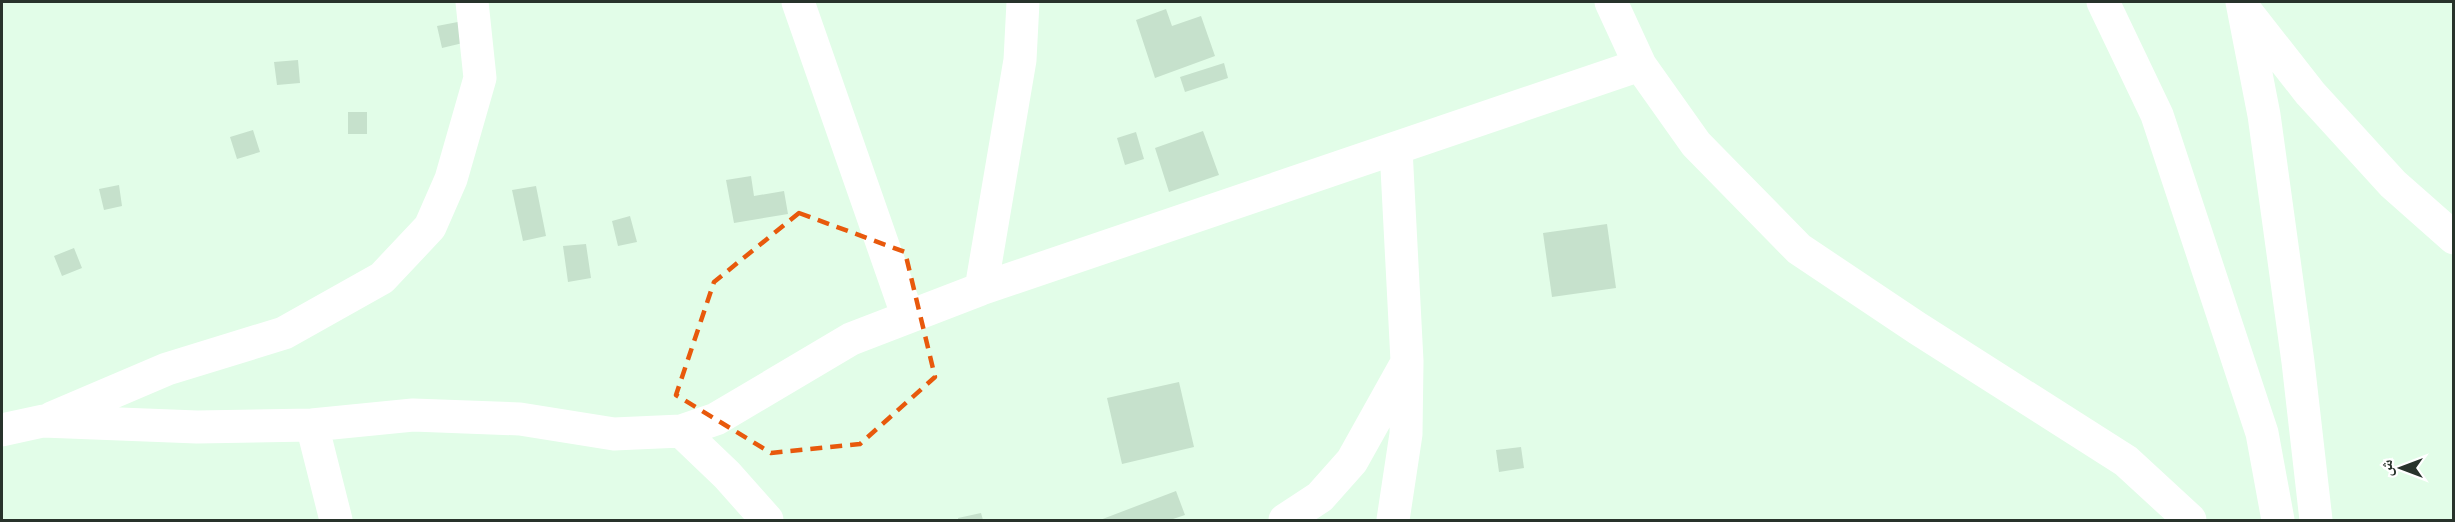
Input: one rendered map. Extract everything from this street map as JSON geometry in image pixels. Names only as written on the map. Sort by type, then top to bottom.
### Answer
[{"type":"street","points":[[2,430],[43,421],[167,369],[284,333],[382,278],[430,227],[451,179],[480,78],[472,2]]},
{"type":"street","points":[[798,2],[908,317]]},
{"type":"street","points":[[981,289],[1020,60],[1023,2]]},
{"type":"street","points":[[1611,2],[1640,65],[1696,144],[1798,249],[2126,461],[2190,520]]},
{"type":"street","points":[[2103,2],[2157,115],[2262,433],[2278,520]]},
{"type":"street","points":[[2242,4],[2310,93],[2393,184],[2454,238]]},
{"type":"street","points":[[2242,4],[2264,115],[2298,362],[2316,520]]},
{"type":"street","points":[[43,421],[197,427],[312,426],[413,415],[520,419],[614,434],[681,431],[716,419],[851,339],[981,289],[1640,65]]},
{"type":"street","points":[[1394,520],[1406,434],[1407,361],[1396,149]]},
{"type":"street","points":[[1285,520],[1320,497],[1352,461],[1407,361]]},
{"type":"street","points":[[312,426],[336,520]]},
{"type":"street","points":[[681,431],[727,475],[767,520]]},
{"type":"highlighted area","points":[[799,213],[905,252],[935,377],[860,444],[771,453],[676,395],[714,282]]},
{"type":"building","points":[[1166,9],[1172,26],[1201,16],[1215,56],[1155,78],[1136,20]]},
{"type":"building","points":[[463,21],[467,42],[442,48],[437,26]]},
{"type":"building","points":[[298,60],[300,83],[277,85],[274,62]]},
{"type":"building","points":[[1224,63],[1228,78],[1185,92],[1180,77]]},
{"type":"building","points":[[348,112],[367,112],[367,134],[348,134]]},
{"type":"building","points":[[253,130],[260,152],[237,159],[230,137]]},
{"type":"building","points":[[1203,131],[1219,175],[1169,192],[1155,148]]},
{"type":"building","points":[[1136,132],[1144,159],[1125,165],[1117,138]]},
{"type":"building","points":[[751,176],[754,196],[784,191],[788,214],[734,223],[726,180]]},
{"type":"building","points":[[119,185],[122,206],[104,210],[99,189]]},
{"type":"building","points":[[536,186],[546,236],[523,241],[512,190]]},
{"type":"building","points":[[630,216],[637,242],[618,246],[612,221]]},
{"type":"building","points":[[1607,224],[1616,288],[1552,297],[1543,233]]},
{"type":"building","points":[[586,244],[591,278],[568,282],[563,246]]},
{"type":"building","points":[[74,248],[82,268],[62,276],[54,256]]},
{"type":"building","points":[[1179,382],[1194,447],[1122,464],[1107,398]]},
{"type":"building","points":[[1521,447],[1524,468],[1499,472],[1496,450]]},
{"type":"building","points":[[1176,491],[1185,515],[1170,520],[1100,520]]},
{"type":"building","points":[[981,513],[983,520],[958,520],[958,518]]}]
